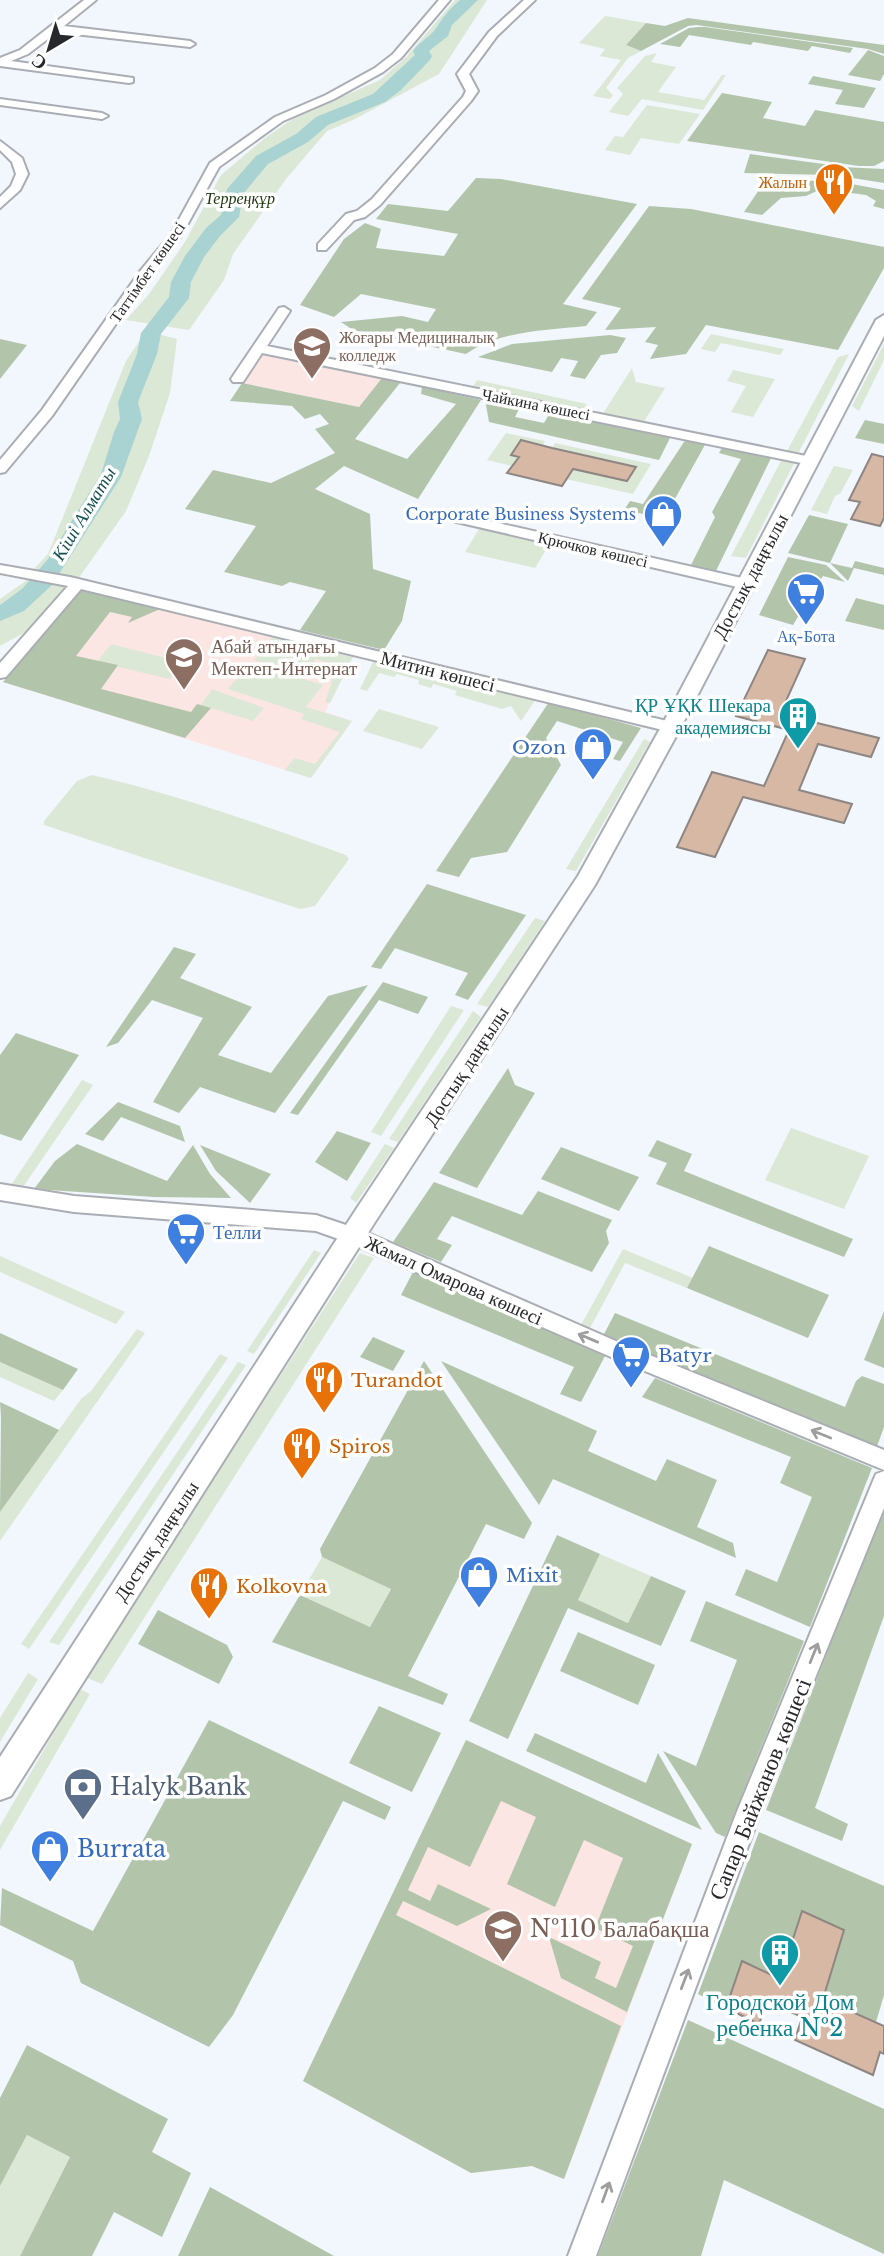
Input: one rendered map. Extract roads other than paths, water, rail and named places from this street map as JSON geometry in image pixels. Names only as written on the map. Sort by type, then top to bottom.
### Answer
[{"type":"main road","name":"Достық даңғылы","points":[[0,1785],[354,1236],[562,921],[671,727],[884,320]]},
{"type":"street","points":[[0,62],[24,52],[91,0]]},
{"type":"street","name":"Таттімбет көшесі","points":[[0,469],[47,413],[145,274],[176,235],[214,165],[279,119],[330,97],[379,69],[397,56],[445,0]]},
{"type":"street","points":[[322,247],[350,218],[361,214],[376,202],[467,99],[472,91],[463,74],[500,26],[530,0]]},
{"type":"street","points":[[52,28],[190,44]]},
{"type":"street","points":[[0,62],[129,80]]},
{"type":"street","points":[[0,102],[102,116]]},
{"type":"street","points":[[0,144],[17,160],[23,172],[22,182],[0,204]]},
{"type":"street","points":[[238,379],[284,311]]},
{"type":"street","name":"Чайкина көшесі","points":[[260,348],[811,461]]},
{"type":"street","name":"Крючков көшесі","points":[[440,514],[746,584]]},
{"type":"street","name":"Митин көшесі","points":[[0,569],[78,584],[671,727]]},
{"type":"street","points":[[0,673],[78,584]]},
{"type":"street","name":"Жамал Омарова көшесі","points":[[0,1192],[74,1204],[316,1223],[354,1236],[618,1351],[884,1460]]},
{"type":"street","name":"Сапар Байжанов көшесі","points":[[582,2256],[748,1814],[884,1482]]},
{"type":"waterway","name":"Кіші Алматы","points":[[0,614],[15,606],[44,580],[68,546],[96,496],[109,480],[124,432],[131,419],[128,402],[147,354],[151,333],[179,298],[181,282],[195,256],[213,232],[230,217],[234,193],[262,160],[302,138],[322,121],[379,98],[395,86],[424,56],[421,51],[423,48],[442,32],[444,24],[470,0]]},
{"type":"place","name":"Жалын","points":[[834,216]]},
{"type":"place","name":"Жоғары Медициналық колледж","points":[[312,380]]},
{"type":"place","name":"Corporate Business Systems","points":[[663,548]]},
{"type":"place","name":"Ақ-Бота","points":[[806,626]]},
{"type":"place","name":"Абай атындағы Мектеп-Интернат","points":[[184,691]]},
{"type":"place","name":"ҚР ҰҚК Шекара академиясы","points":[[798,750]]},
{"type":"place","name":"Ozon","points":[[593,781]]},
{"type":"place","name":"Телли","points":[[186,1266]]},
{"type":"place","name":"Batyr","points":[[631,1389]]},
{"type":"place","name":"Turandot","points":[[324,1414]]},
{"type":"place","name":"Spiros","points":[[302,1480]]},
{"type":"place","name":"Mixit","points":[[479,1609]]},
{"type":"place","name":"Kolkovna","points":[[209,1620]]},
{"type":"place","name":"Halyk Bank","points":[[83,1821]]},
{"type":"place","name":"Burrata","points":[[50,1883]]},
{"type":"place","name":"№110 Балабақша","points":[[503,1963]]},
{"type":"place","name":"Городской Дом ребенка №2","points":[[780,1987]]},
{"type":"park label","name":"Терреңқұр","points":[[240,198]]}]
